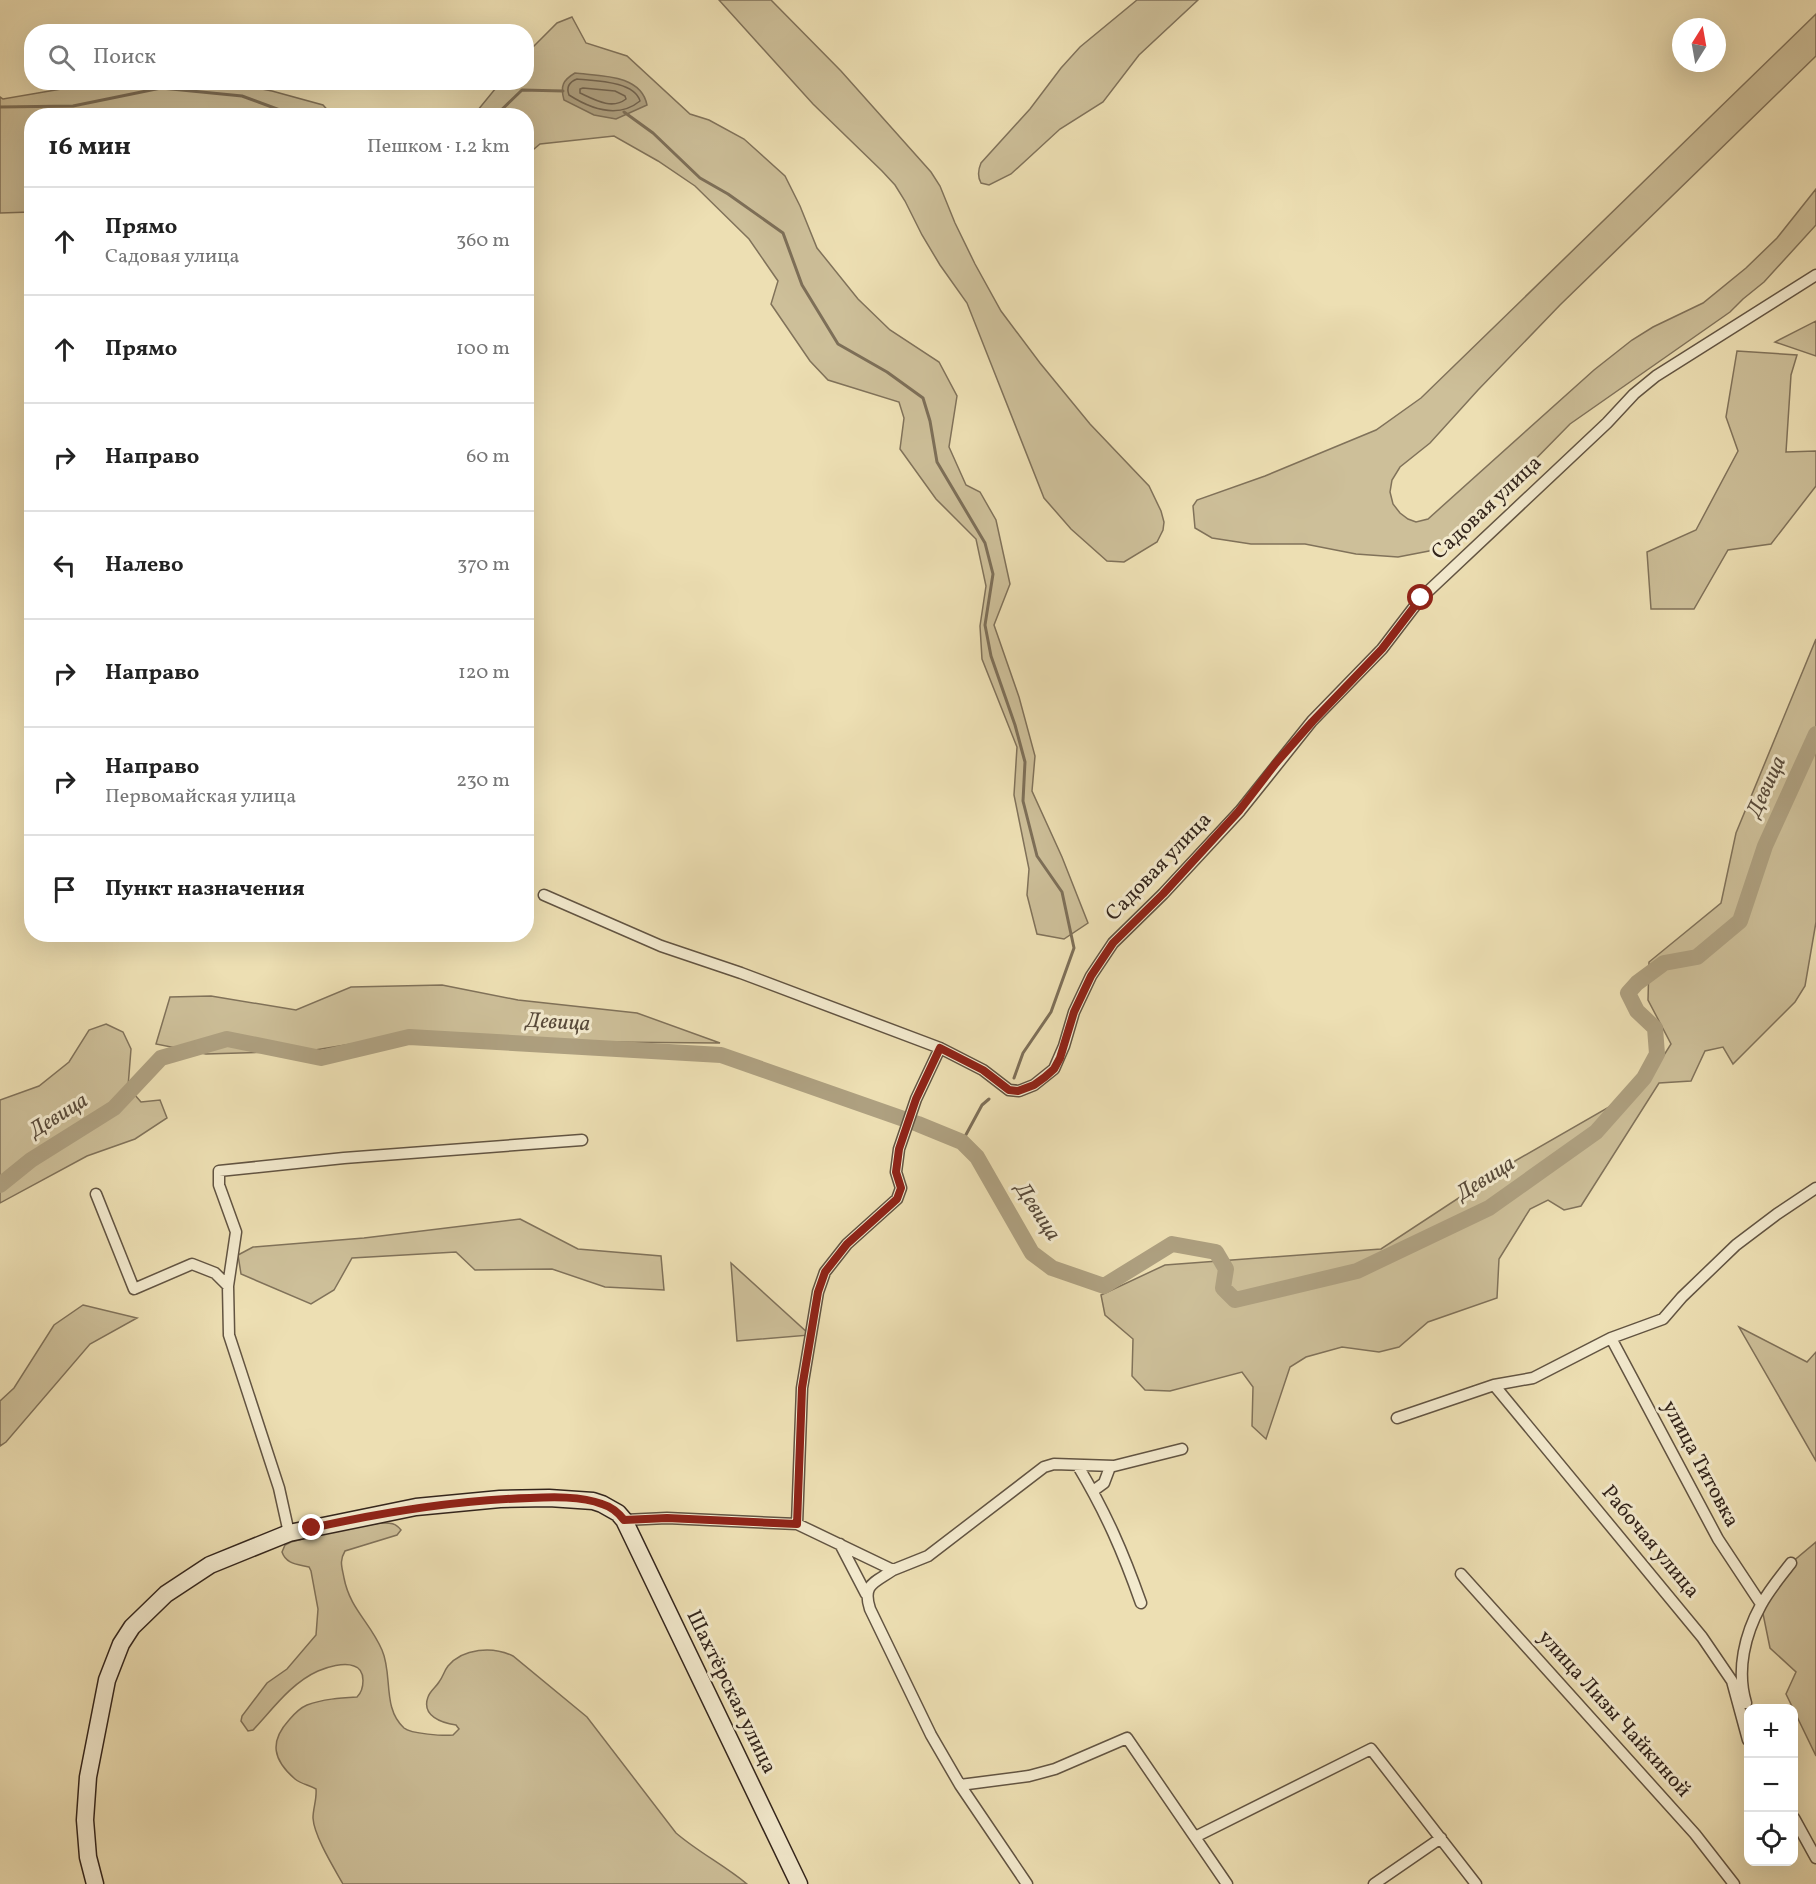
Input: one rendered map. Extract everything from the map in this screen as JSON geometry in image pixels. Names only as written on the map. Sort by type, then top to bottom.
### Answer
[{"type":"street","name":"Садовая улица","points":[[544,895],[661,946],[741,973],[940,1048],[983,1070],[1009,1090],[1018,1091],[1034,1085],[1054,1069],[1060,1058],[1074,1012],[1088,981],[1113,943],[1163,894],[1239,811],[1305,730],[1382,649],[1421,598],[1607,423],[1634,394],[1656,376],[1816,275]]},
{"type":"street","points":[[797,1524],[802,1388],[818,1292],[825,1272],[847,1244],[897,1199],[901,1188],[896,1172],[899,1149],[916,1099],[940,1048]]},
{"type":"street","points":[[289,1533],[279,1488],[229,1335],[228,1286],[236,1232],[219,1185],[219,1170],[582,1140]]},
{"type":"street","points":[[1397,1418],[1494,1385],[1533,1378],[1611,1338],[1663,1319],[1682,1297],[1736,1245],[1816,1188]]},
{"type":"street","points":[[96,1194],[134,1289],[192,1264],[215,1273],[228,1286]]},
{"type":"street","name":"улица Титовка","points":[[1611,1338],[1718,1539],[1761,1604]]},
{"type":"street","name":"Рабочая улица","points":[[1494,1385],[1702,1637],[1732,1681],[1744,1723]]},
{"type":"street","points":[[866,1594],[874,1583],[893,1570],[928,1556],[1044,1467],[1054,1464],[1110,1467],[1182,1449]]},
{"type":"street","points":[[1078,1466],[1124,1554],[1141,1603]]},
{"type":"street","points":[[1093,1491],[1104,1483],[1110,1467]]},
{"type":"street","points":[[95,1884],[85,1839],[88,1777],[107,1680],[121,1644],[132,1627],[166,1593],[189,1577],[233,1554],[289,1533],[416,1507],[549,1497],[593,1501],[610,1507],[624,1520],[667,1518],[797,1524],[893,1570]]},
{"type":"street","name":"Шахтёрская улица","points":[[624,1520],[799,1884]]},
{"type":"street","points":[[839,1544],[866,1594],[870,1609],[931,1735],[960,1785],[1027,1884]]},
{"type":"street","points":[[1746,1704],[1743,1693],[1741,1666],[1745,1644],[1761,1604],[1791,1563]]},
{"type":"street","name":"улица Лизы Чайкиной","points":[[1461,1574],[1695,1834],[1734,1884]]},
{"type":"street","points":[[960,1785],[1029,1776],[1055,1769],[1126,1738],[1227,1884]]},
{"type":"street","points":[[1195,1837],[1371,1749],[1476,1884]]},
{"type":"street","points":[[1798,1825],[1816,1858]]},
{"type":"street","points":[[1374,1884],[1441,1838]]},
{"type":"shaded area","points":[[719,0],[771,0],[841,71],[931,172],[940,186],[975,264],[1001,311],[1090,424],[1149,486],[1164,522],[1157,542],[1124,562],[1107,561],[1071,529],[1044,498],[967,303],[940,265],[895,185],[813,104]]},
{"type":"shaded area","points":[[1137,0],[1198,0],[1139,55],[1103,102],[1060,129],[1011,174],[989,185],[981,183],[978,173],[981,163],[1030,109],[1061,68],[1080,47]]},
{"type":"shaded area","points":[[1816,14],[1816,56],[1560,305],[1430,443],[1400,467],[1392,480],[1390,492],[1393,504],[1408,519],[1416,522],[1428,519],[1594,370],[1632,340],[1653,327],[1703,303],[1746,268],[1777,238],[1816,189],[1816,225],[1764,282],[1730,312],[1570,424],[1518,477],[1462,527],[1429,551],[1398,557],[1356,554],[1305,544],[1251,544],[1212,538],[1195,528],[1193,506],[1197,500],[1265,476],[1376,430],[1421,398]]},
{"type":"shaded area","points":[[572,17],[586,43],[627,56],[690,114],[709,120],[744,139],[785,176],[817,248],[858,299],[890,330],[939,362],[957,396],[949,447],[966,485],[980,492],[996,520],[1010,584],[994,625],[1019,697],[1035,756],[1032,791],[1062,857],[1088,923],[1064,939],[1037,934],[1027,895],[1029,869],[1014,795],[1017,747],[982,659],[980,626],[986,586],[976,539],[936,499],[900,449],[904,418],[899,402],[828,380],[810,361],[771,304],[778,281],[749,239],[695,186],[658,161],[614,136],[540,144],[534,149],[534,108],[480,108],[494,90],[534,90],[534,46],[557,23]]},
{"type":"shaded area","points":[[56,90],[267,90],[323,105],[326,108],[24,108],[24,212],[0,213],[0,97],[3,99]]},
{"type":"shaded area","points":[[1816,321],[1816,356],[1775,342]]},
{"type":"shaded area","points":[[1737,351],[1797,355],[1791,375],[1786,452],[1816,451],[1816,486],[1771,544],[1728,550],[1694,609],[1651,609],[1647,552],[1696,530],[1738,451],[1726,417]]},
{"type":"shaded area","points":[[1816,639],[1816,922],[1805,986],[1795,1002],[1733,1064],[1723,1047],[1705,1051],[1691,1081],[1659,1083],[1581,1206],[1564,1210],[1548,1200],[1530,1209],[1499,1259],[1497,1298],[1428,1322],[1399,1347],[1379,1352],[1342,1347],[1306,1357],[1290,1367],[1266,1439],[1252,1426],[1253,1387],[1242,1372],[1170,1391],[1145,1390],[1132,1376],[1133,1339],[1105,1315],[1101,1295],[1165,1265],[1381,1249],[1515,1161],[1644,1087],[1671,1044],[1648,1000],[1649,962],[1721,903],[1736,833]]},
{"type":"shaded area","points":[[442,985],[518,1000],[637,1013],[720,1043],[376,1040],[309,1051],[206,1054],[156,1044],[170,997],[211,996],[296,1010],[351,987]]},
{"type":"shaded area","points":[[106,1024],[123,1032],[131,1049],[128,1087],[141,1102],[160,1100],[167,1118],[135,1139],[87,1156],[0,1203],[0,1100],[39,1086],[69,1062],[89,1030]]},
{"type":"shaded area","points":[[520,1219],[578,1249],[661,1256],[664,1290],[605,1287],[552,1269],[475,1270],[456,1252],[352,1258],[334,1290],[311,1304],[241,1274],[238,1255],[253,1247],[364,1238]]},
{"type":"shaded area","points":[[731,1263],[810,1335],[737,1341]]},
{"type":"shaded area","points":[[83,1305],[137,1318],[90,1344],[6,1442],[0,1446],[0,1401],[14,1388],[54,1325]]},
{"type":"shaded area","points":[[1739,1327],[1807,1362],[1816,1352],[1816,1461]]},
{"type":"shaded area","points":[[380,1523],[394,1524],[401,1530],[397,1535],[345,1551],[342,1567],[347,1589],[355,1607],[382,1650],[387,1670],[390,1701],[397,1720],[404,1728],[420,1733],[453,1735],[459,1729],[456,1725],[434,1717],[427,1709],[429,1695],[448,1666],[454,1660],[470,1652],[488,1650],[513,1656],[587,1717],[676,1833],[747,1884],[343,1884],[325,1852],[314,1825],[316,1789],[297,1781],[288,1772],[278,1758],[276,1743],[283,1728],[304,1706],[325,1700],[357,1697],[363,1685],[361,1672],[354,1666],[345,1665],[318,1671],[299,1682],[253,1730],[248,1731],[241,1721],[242,1716],[267,1683],[287,1669],[316,1635],[318,1609],[311,1571],[309,1567],[292,1563],[286,1559],[282,1552],[285,1545],[334,1531]]},
{"type":"shaded area","points":[[1816,1542],[1816,1756],[1798,1719],[1798,1704],[1791,1704],[1786,1694],[1796,1672],[1770,1648],[1761,1604],[1791,1563]]},
{"type":"water","points":[[575,73],[607,76],[628,82],[637,87],[647,105],[616,119],[594,115],[564,100],[562,91],[564,84]]},
{"type":"waterway","points":[[0,107],[73,106],[151,90]]},
{"type":"waterway","points":[[181,90],[242,96],[274,108]]},
{"type":"waterway","points":[[503,108],[522,90]]},
{"type":"waterway","points":[[522,90],[563,91]]},
{"type":"waterway","points":[[624,112],[653,133],[700,178],[728,194],[783,233],[802,285],[838,344],[887,372],[923,398],[930,421],[937,462],[985,543],[993,574],[985,625],[991,656],[1025,762],[1023,801],[1037,856],[1062,892],[1074,948],[1051,1012],[1023,1053],[1014,1078]]},
{"type":"waterway","name":"Девица","points":[[0,1185],[31,1160],[114,1108],[161,1058],[227,1039],[321,1058],[409,1037],[721,1055],[918,1124],[962,1142],[977,1157],[1032,1253],[1052,1268],[1104,1286],[1172,1244],[1216,1252],[1226,1269],[1223,1288],[1235,1300],[1357,1271],[1489,1208],[1596,1132],[1644,1078],[1657,1054],[1655,1028],[1637,1011],[1628,993],[1637,983],[1664,963],[1697,957],[1740,921],[1765,846],[1816,734]]},
{"type":"waterway","points":[[962,1142],[982,1105],[989,1099]]},
{"type":"route","points":[[312,1528],[416,1507],[549,1497],[593,1501],[610,1507],[624,1520],[667,1518],[797,1524],[802,1388],[818,1292],[825,1272],[847,1244],[897,1199],[901,1188],[896,1172],[899,1149],[916,1099],[940,1048],[983,1070],[1009,1090],[1018,1091],[1034,1085],[1054,1069],[1060,1058],[1074,1012],[1091,976],[1113,943],[1163,894],[1239,811],[1276,763],[1312,722],[1382,649],[1421,598]]}]
